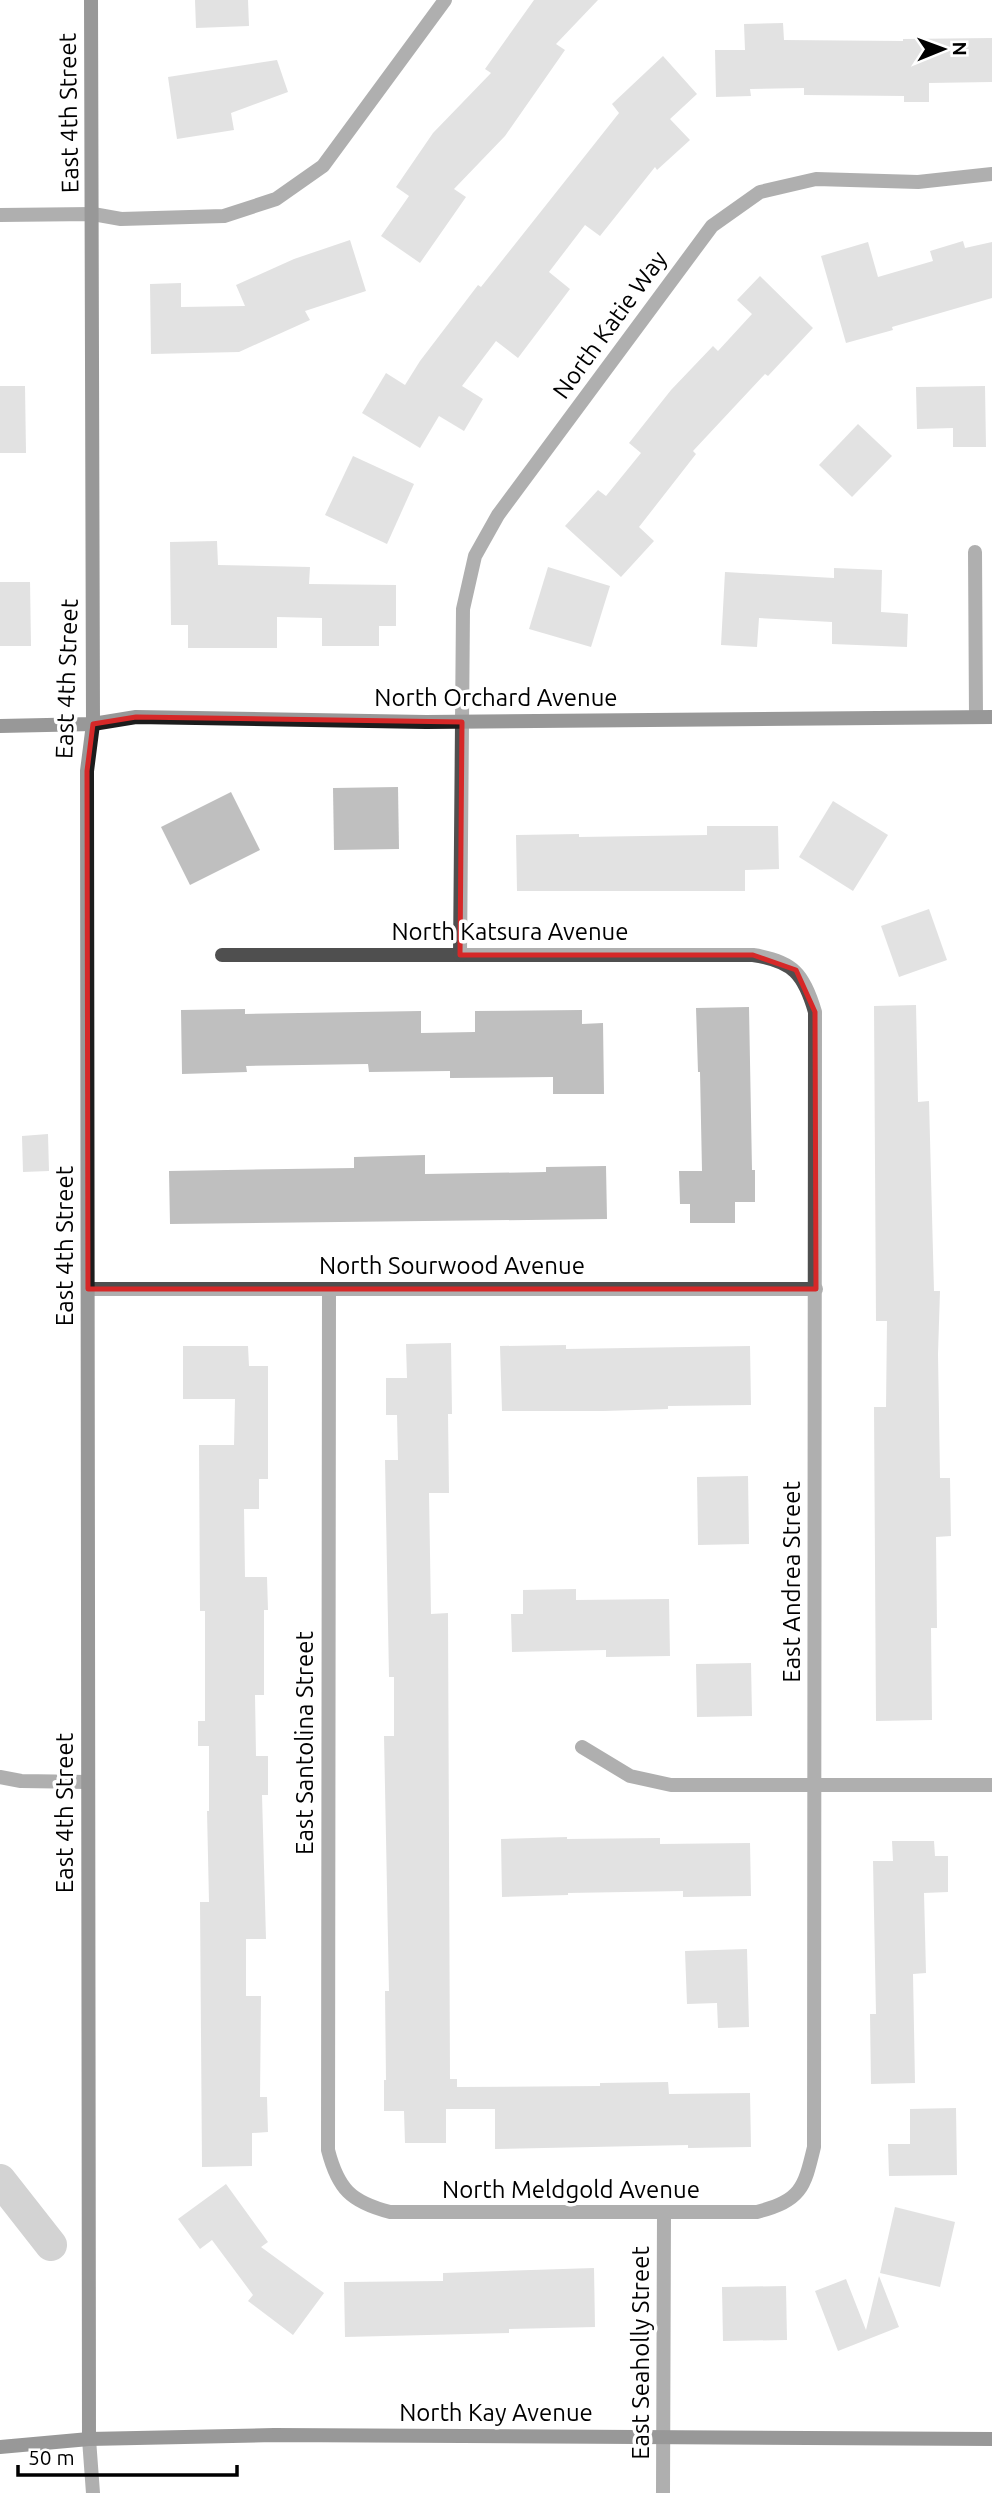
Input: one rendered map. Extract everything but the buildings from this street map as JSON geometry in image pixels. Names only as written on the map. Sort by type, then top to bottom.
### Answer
[{"type":"street","name":"East 4th Street","points":[[90,0],[93,214],[93,724],[87,771],[88,1782],[89,2439],[93,2493]]},
{"type":"street","points":[[0,215],[93,214],[121,219],[224,216],[276,199],[323,166],[445,0]]},
{"type":"street","name":"North Katie Way","points":[[460,955],[463,609],[475,556],[498,515],[712,226],[760,192],[816,179],[918,181],[992,174]]},
{"type":"street","points":[[975,552],[976,717]]},
{"type":"street","name":"North Orchard Avenue","points":[[0,726],[93,724],[136,717],[462,722],[992,717]]},
{"type":"street","name":"North Katsura Avenue","points":[[222,955],[753,955],[775,958],[796,970]]},
{"type":"street","name":"East Andrea Street","points":[[796,970],[810,992],[815,1012],[816,1289],[814,2147],[808,2173],[797,2195]]},
{"type":"street","name":"North Sourwood Avenue","points":[[88,1289],[816,1289]]},
{"type":"street","name":"East Santolina Street","points":[[329,1289],[328,2150],[333,2172],[346,2192]]},
{"type":"street","points":[[582,1748],[629,1776],[671,1785],[992,1785]]},
{"type":"street","points":[[0,1777],[21,1781],[88,1782]]},
{"type":"street","name":"North Meldgold Avenue","points":[[346,2192],[366,2206],[390,2212],[757,2212],[777,2207],[797,2195]]},
{"type":"street","name":"East Seaholly Street","points":[[663,2493],[664,2213]]},
{"type":"street","name":"North Kay Avenue","points":[[0,2447],[89,2439],[274,2435],[992,2439]]},
{"type":"highlighted area","points":[[136,717],[462,722],[460,955],[753,955],[796,970],[815,1012],[816,1289],[88,1289],[87,771],[93,724]]},
{"type":"waterway","points":[[0,2180],[51,2245]]}]
